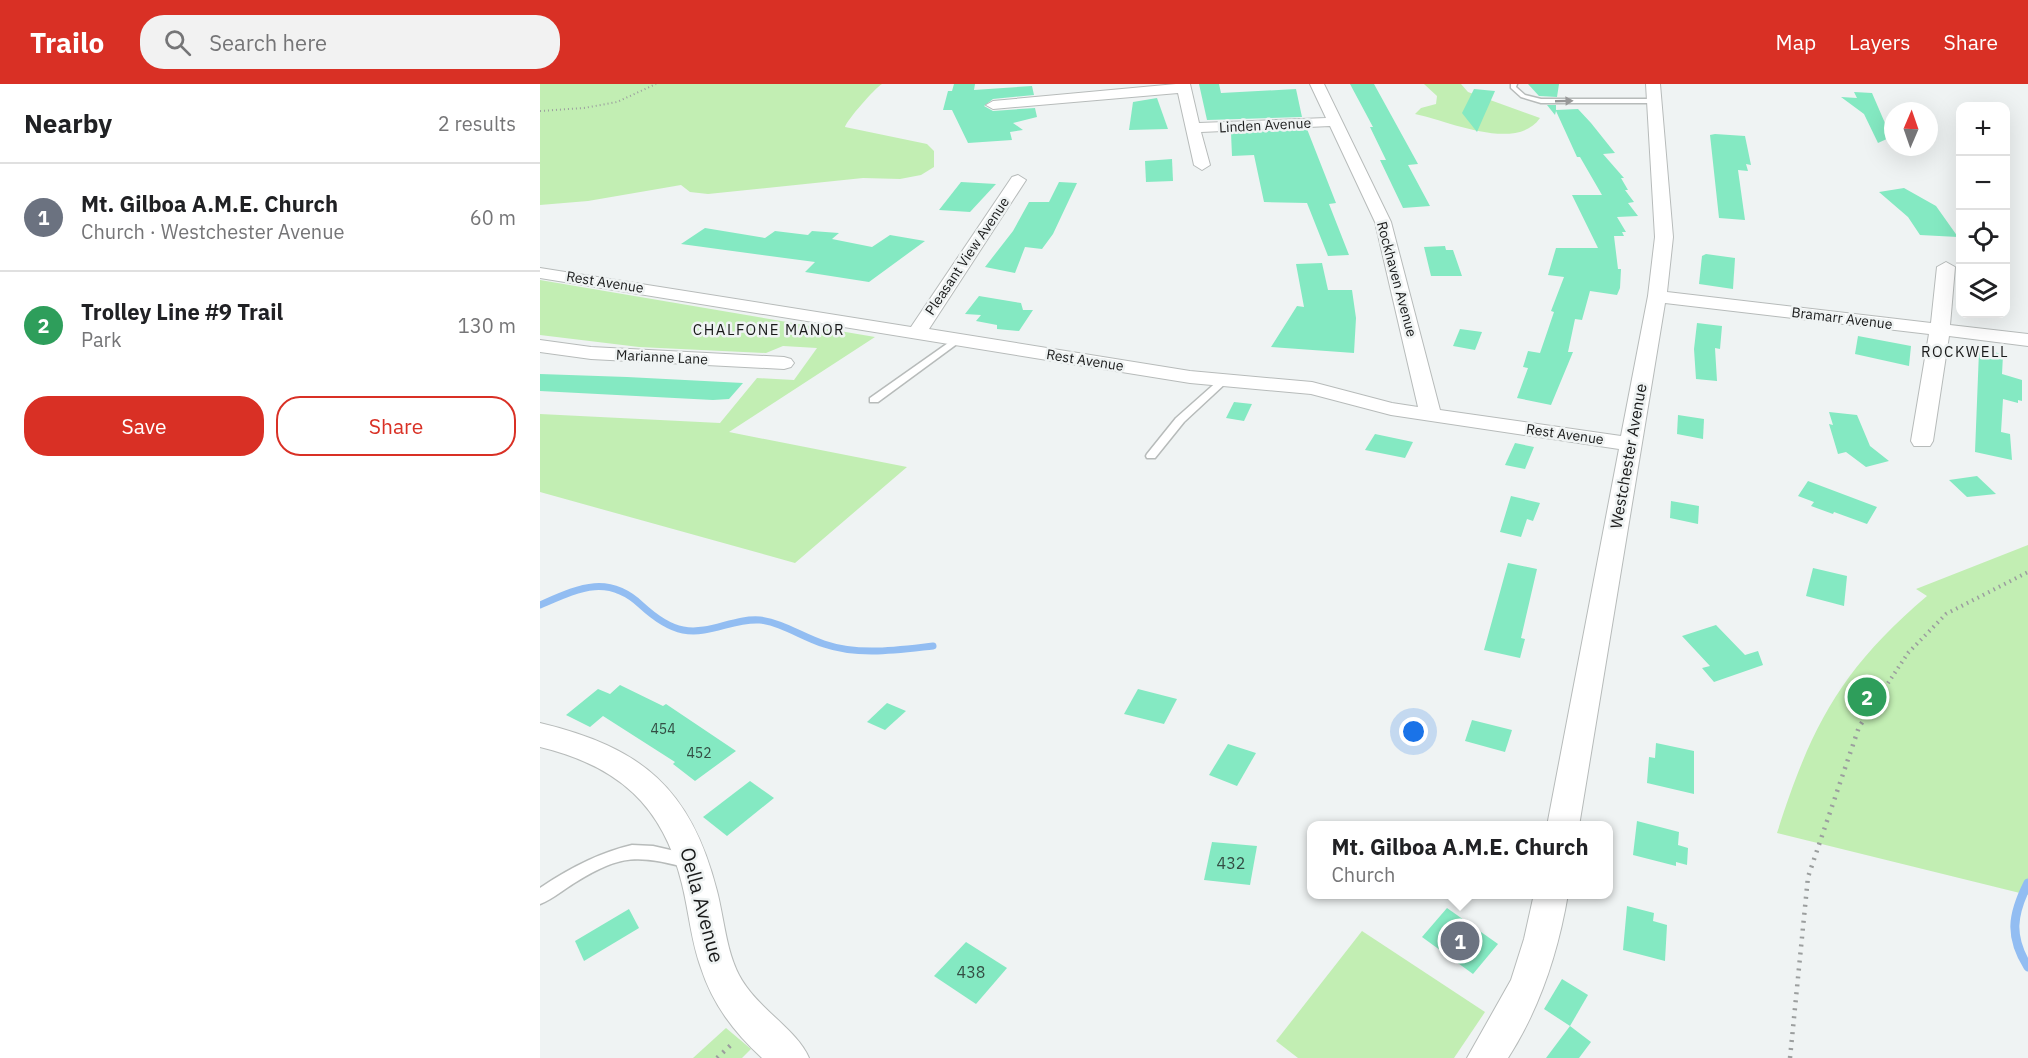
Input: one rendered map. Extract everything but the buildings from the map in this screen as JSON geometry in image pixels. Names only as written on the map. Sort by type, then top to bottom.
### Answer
[{"type":"street","name":"Rockhaven Avenue","points":[[1317,84],[1383,222],[1431,415]]},
{"type":"street","points":[[993,105],[1184,86],[1202,165]]},
{"type":"street","name":"Westchester Avenue","points":[[1564,821],[1657,296],[1664,237],[1662,185],[1653,93]]},
{"type":"street","name":"Linden Avenue","points":[[1194,128],[1335,122]]},
{"type":"street","name":"Pleasant View Avenue","points":[[917,332],[1018,180]]},
{"type":"street","points":[[1922,441],[1941,329],[1946,267]]},
{"type":"street","name":"Rest Avenue","points":[[540,273],[1223,381],[1312,388],[1391,409],[1630,444]]},
{"type":"street","name":"Bramarr Avenue","points":[[1657,296],[2028,340]]},
{"type":"street","name":"Marianne Lane","points":[[540,346],[601,354],[784,363]]},
{"type":"street","name":"Oella Avenue","points":[[540,735],[592,751],[626,769],[656,796],[680,828],[692,862],[719,972],[752,1025],[790,1058]]},
{"type":"street","points":[[1486,1058],[1526,993],[1544,939],[1550,899]]},
{"type":"lane","points":[[1514,84],[1523,96],[1541,101],[1653,93]]},
{"type":"lane","points":[[874,400],[958,339]]},
{"type":"lane","points":[[1151,456],[1180,420],[1223,381]]},
{"type":"lane","points":[[540,897],[569,878],[609,859],[633,852],[651,853],[692,862]]},
{"type":"path","points":[[540,111],[584,108],[617,102],[656,84]]},
{"type":"path","points":[[1790,1058],[1808,877],[1859,727],[1908,653],[1946,614],[2028,572]]},
{"type":"green space","points":[[540,84],[882,84],[862,104],[845,127],[927,144],[934,151],[934,167],[921,175],[900,179],[863,178],[708,194],[690,192],[681,185],[588,201],[540,205]]},
{"type":"green space","points":[[1424,84],[1461,84],[1468,92],[1540,118],[1529,128],[1515,133],[1498,134],[1415,114],[1421,108],[1436,104],[1437,96]]},
{"type":"green space","points":[[540,280],[875,337],[729,432],[907,467],[795,563],[540,492],[540,414],[720,423],[757,378],[794,380],[817,348],[783,346],[766,353],[639,347],[540,335]]},
{"type":"green space","points":[[2028,545],[2028,895],[1777,833],[1803,761],[1832,702],[1872,649],[1927,596],[1916,589]]},
{"type":"green space","points":[[1362,931],[1485,1012],[1454,1058],[1298,1058],[1276,1041]]},
{"type":"green space","points":[[726,1028],[751,1049],[742,1058],[693,1058]]},
{"type":"waterway","points":[[540,605],[579,590],[604,587],[616,589],[628,595],[660,620],[683,630],[703,630],[740,621],[760,620],[777,624],[837,648],[878,651],[933,646]]},
{"type":"waterway","points":[[2028,883],[2019,905],[2015,925],[2018,945],[2028,967]]},
{"type":"place","name":"Trolley Line #9 Trail","points":[[1867,697]]},
{"type":"place","name":"Mt. Gilboa A.M.E. Church","points":[[1460,941]]},
{"type":"district","name":"CHALFONE MANOR","points":[[769,330]]},
{"type":"district","name":"ROCKWELL","points":[[1965,352]]}]
